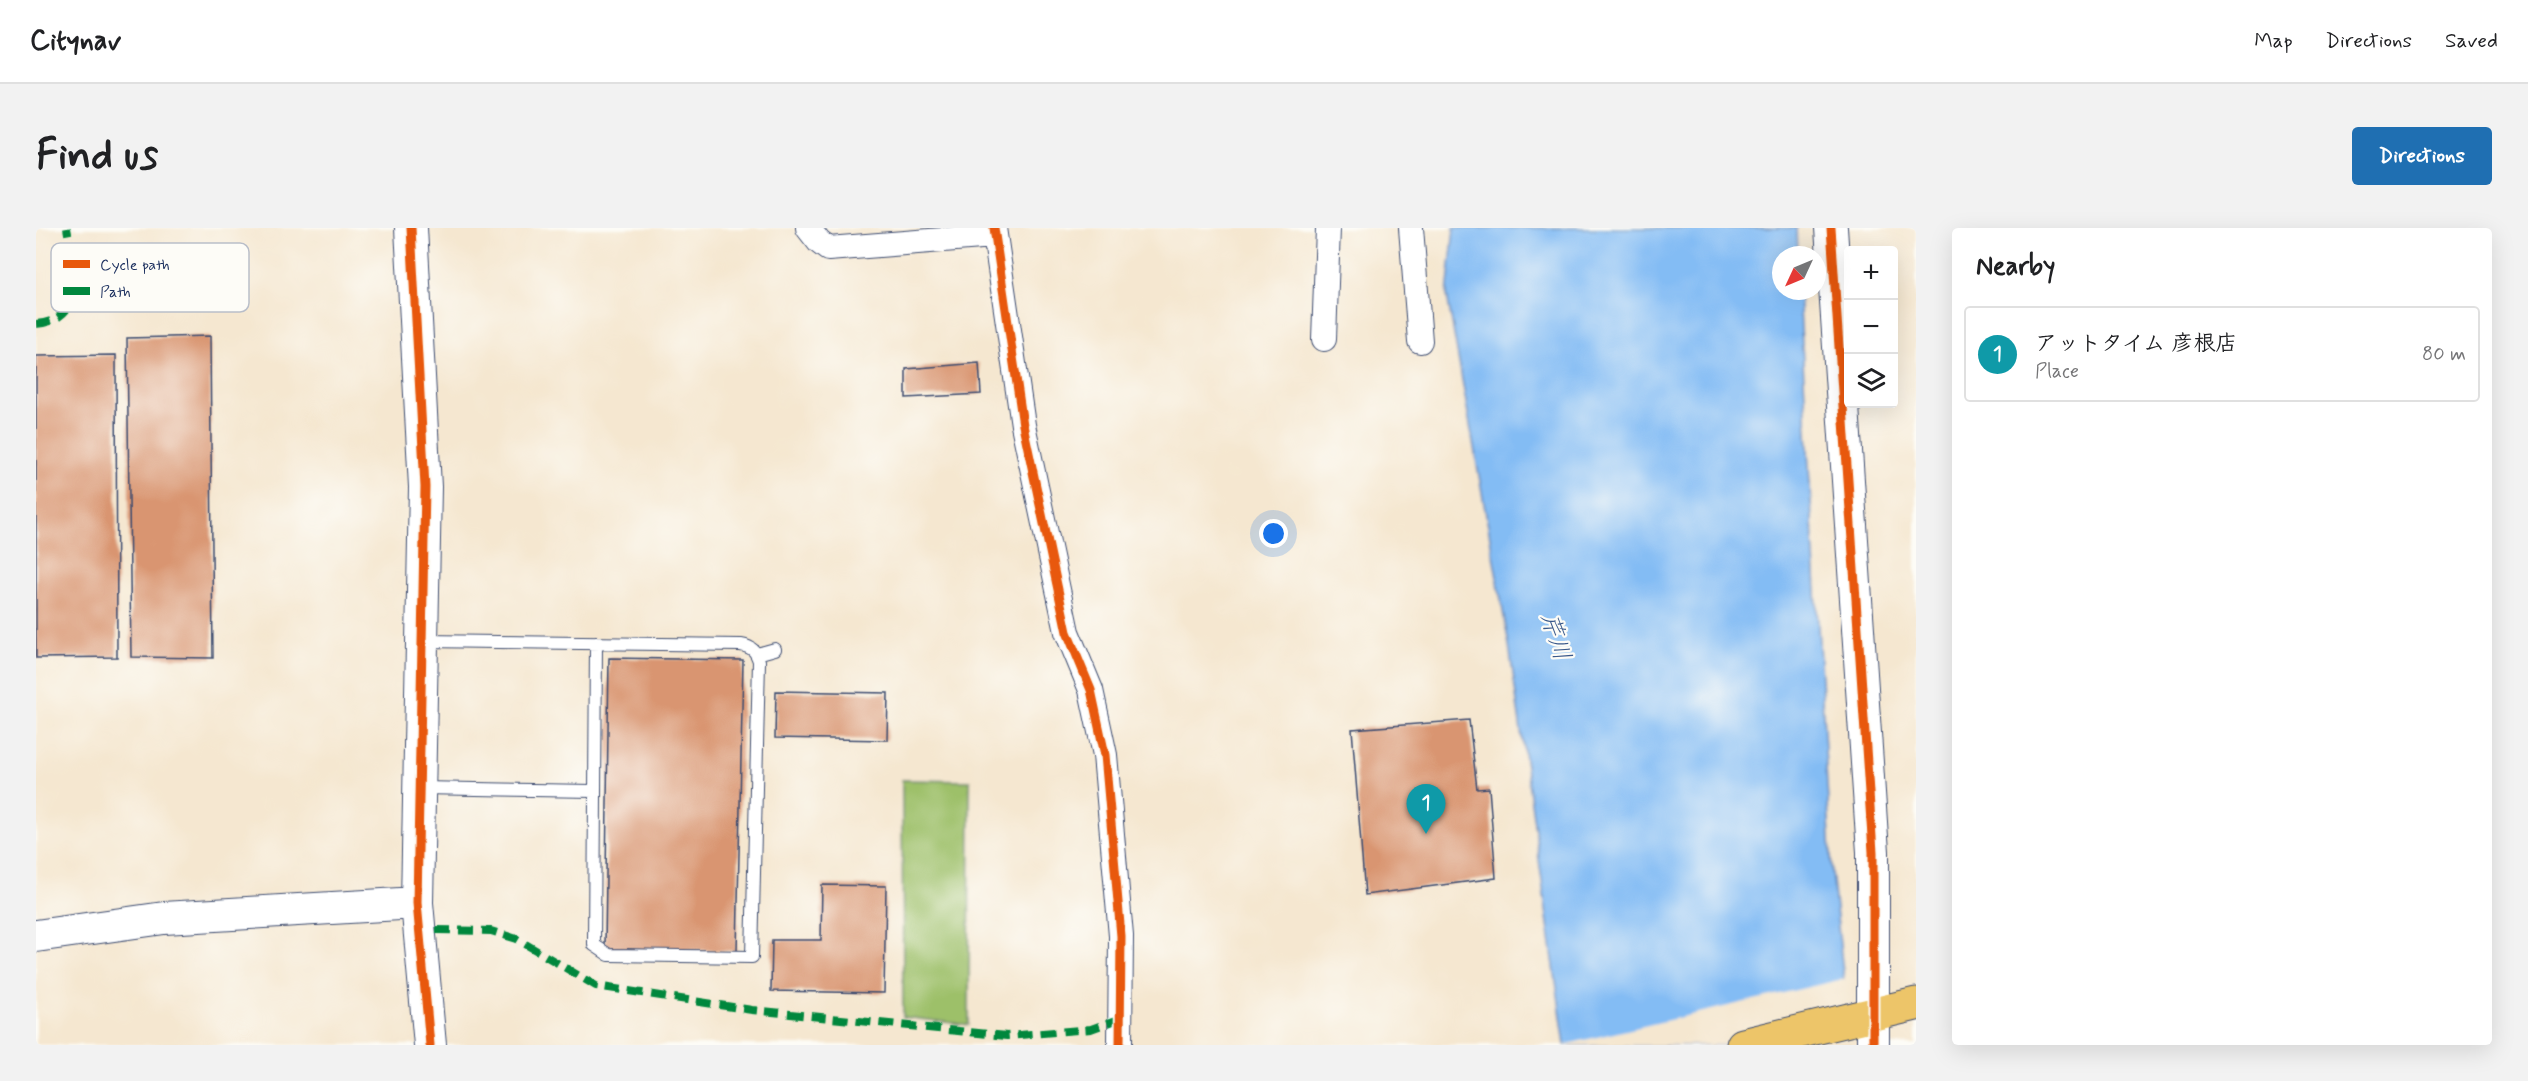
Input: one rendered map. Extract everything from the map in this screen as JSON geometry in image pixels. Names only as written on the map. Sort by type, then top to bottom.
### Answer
[{"type":"highway","points":[[1743,1045],[1866,1026],[1916,1004]]},
{"type":"street","points":[[411,228],[425,487],[417,903],[430,1045]]},
{"type":"street","points":[[808,228],[828,249],[994,232],[1013,400],[1067,632],[1091,690],[1105,755],[1121,936],[1119,1045]]},
{"type":"street","points":[[1324,339],[1328,228]]},
{"type":"street","points":[[1411,228],[1420,341]]},
{"type":"street","points":[[1831,228],[1873,852],[1866,1026]]},
{"type":"street","points":[[36,936],[164,918],[417,903]]},
{"type":"lane","points":[[423,640],[741,645],[751,647],[759,661],[752,957],[609,955],[594,945],[596,643]]},
{"type":"lane","points":[[757,654],[775,649]]},
{"type":"lane","points":[[420,788],[594,791]]},
{"type":"green space","points":[[902,780],[970,781],[969,1025],[903,1017]]},
{"type":"water","name":"芹川","points":[[1454,228],[1797,228],[1798,246],[1772,246],[1772,300],[1800,300],[1832,872],[1851,1045],[1565,1045],[1509,645],[1447,295]]},
{"type":"pier","points":[[1847,978],[1854,1045],[1563,1045]]},
{"type":"building","points":[[210,336],[213,658],[131,657],[127,338]]},
{"type":"building","points":[[116,355],[117,657],[36,658],[36,356]]},
{"type":"building","points":[[979,363],[981,394],[906,398],[906,369]]},
{"type":"building","points":[[609,658],[743,660],[737,951],[605,949]]},
{"type":"building","points":[[776,691],[888,693],[887,740],[775,738]]},
{"type":"building","points":[[1469,720],[1477,789],[1489,788],[1496,878],[1365,895],[1352,729]]},
{"type":"building","points":[[822,885],[886,886],[884,993],[771,991],[772,940],[821,940]]},
{"type":"marked path","points":[[67,228],[70,243]]},
{"type":"marked path","points":[[36,324],[51,321],[64,312]]},
{"type":"marked path","points":[[436,930],[491,931],[517,939],[596,986],[752,1010],[1007,1036],[1091,1029],[1119,1019]]},
{"type":"cycle path","points":[[411,228],[425,487],[417,903],[430,1045]]},
{"type":"cycle path","points":[[994,228],[1023,425],[1067,632],[1091,690],[1105,755],[1121,936],[1120,1045]]},
{"type":"cycle path","points":[[1831,228],[1873,852],[1873,1045]]},
{"type":"place","name":"アットタイム 彦根店","points":[[1426,834]]}]
